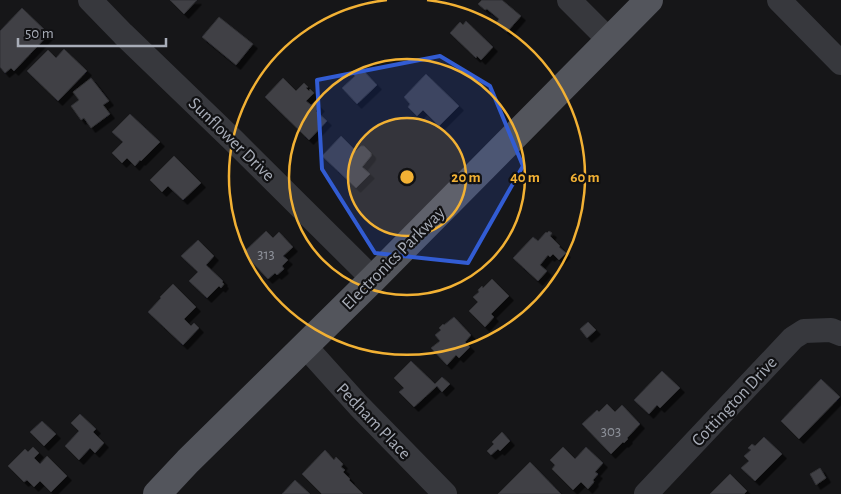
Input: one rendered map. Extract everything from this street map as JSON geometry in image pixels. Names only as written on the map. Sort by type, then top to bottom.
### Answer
[{"type":"main road","name":"Electronics Parkway","points":[[157,494],[649,0]]},
{"type":"street","name":"Sunflower Drive","points":[[90,0],[373,279]]},
{"type":"street","points":[[570,0],[609,40]]},
{"type":"street","points":[[779,0],[841,62]]},
{"type":"street","name":"Cottington Drive","points":[[646,494],[793,338],[804,331],[836,332]]},
{"type":"street","name":"Pedham Place","points":[[305,346],[359,406],[445,494]]},
{"type":"highlighted area","points":[[440,56],[490,86],[523,166],[468,263],[375,253],[322,169],[317,80]]},
{"type":"building","points":[[170,0],[197,0],[184,14]]},
{"type":"building","points":[[482,0],[502,0],[521,16],[507,32],[496,23],[499,19],[478,4]]},
{"type":"building","points":[[22,8],[49,34],[14,71],[11,68],[5,73],[0,67],[0,31]]},
{"type":"building","points":[[219,17],[253,44],[236,65],[202,37]]},
{"type":"building","points":[[466,21],[493,47],[481,60],[477,56],[476,58],[450,33],[460,22],[463,25]]},
{"type":"building","points":[[64,49],[87,71],[58,101],[27,71],[48,50],[56,58]]},
{"type":"building","points":[[360,68],[377,85],[357,104],[342,88],[355,76],[353,74]]},
{"type":"building","points":[[426,74],[459,106],[439,126],[423,110],[417,116],[408,107],[410,104],[404,97]]},
{"type":"building","points":[[91,78],[109,101],[103,105],[110,114],[91,128],[84,118],[81,120],[71,106],[79,100],[73,92]]},
{"type":"building","points":[[283,78],[296,91],[304,83],[309,91],[310,89],[314,93],[306,101],[311,105],[315,102],[320,107],[316,111],[327,121],[309,140],[265,97]]},
{"type":"building","points":[[130,114],[160,142],[135,166],[127,158],[122,163],[112,153],[123,142],[112,132]]},
{"type":"building","points":[[341,136],[356,151],[361,146],[364,146],[371,153],[371,156],[362,167],[370,174],[356,188],[322,156]]},
{"type":"building","points":[[174,156],[201,183],[183,200],[168,186],[162,192],[150,180]]},
{"type":"building","points":[[266,231],[273,238],[279,232],[293,247],[283,256],[288,260],[282,266],[284,269],[268,279],[244,252]]},
{"type":"building","points":[[549,231],[552,233],[550,236],[566,253],[559,260],[553,254],[550,257],[548,255],[540,265],[547,271],[538,281],[513,258],[533,237],[538,241]]},
{"type":"building","points":[[198,240],[214,256],[206,265],[224,284],[221,288],[219,286],[207,298],[189,281],[198,272],[181,256]]},
{"type":"building","points":[[492,279],[509,296],[491,314],[494,317],[485,327],[469,311],[478,302],[473,297],[479,292],[478,290],[482,286],[483,288]]},
{"type":"building","points":[[173,284],[196,307],[184,319],[191,326],[194,323],[199,328],[183,345],[148,312]]},
{"type":"building","points":[[454,317],[471,335],[465,342],[470,347],[459,358],[456,355],[447,365],[431,348],[440,341],[435,335],[441,330],[439,328]]},
{"type":"building","points":[[588,322],[596,330],[587,338],[580,329]]},
{"type":"building","points":[[411,361],[435,384],[442,377],[450,384],[442,392],[437,386],[414,407],[399,392],[404,388],[394,378]]},
{"type":"building","points":[[662,371],[680,388],[660,408],[657,405],[649,414],[634,400]]},
{"type":"building","points":[[821,379],[840,397],[799,439],[781,421]]},
{"type":"building","points":[[607,404],[615,412],[622,405],[640,424],[628,439],[611,454],[582,424],[597,410],[599,412]]},
{"type":"building","points":[[80,414],[96,429],[93,432],[104,443],[95,453],[90,448],[79,460],[65,446],[79,431],[71,423]]},
{"type":"building","points":[[42,421],[56,434],[44,446],[30,432]]},
{"type":"building","points":[[502,432],[510,441],[500,451],[498,449],[491,455],[487,451],[494,444],[492,442]]},
{"type":"building","points":[[764,437],[782,454],[755,481],[741,468],[749,461],[744,456],[751,450],[748,448],[752,444],[755,446]]},
{"type":"building","points":[[33,447],[39,453],[34,458],[40,464],[47,456],[67,476],[51,492],[40,481],[34,487],[27,480],[24,482],[8,466],[25,449],[28,452]]},
{"type":"building","points":[[563,447],[575,459],[586,447],[603,463],[595,472],[598,474],[588,489],[581,482],[573,490],[552,469],[555,465],[550,460]]},
{"type":"building","points":[[325,450],[334,460],[336,457],[343,464],[341,467],[345,470],[343,472],[363,494],[322,494],[302,474]]},
{"type":"building","points":[[530,462],[561,494],[498,494]]},
{"type":"building","points":[[820,468],[826,478],[816,485],[810,474]]},
{"type":"building","points":[[730,474],[747,491],[744,494],[710,494]]},
{"type":"building","points":[[295,480],[310,494],[282,494]]}]
